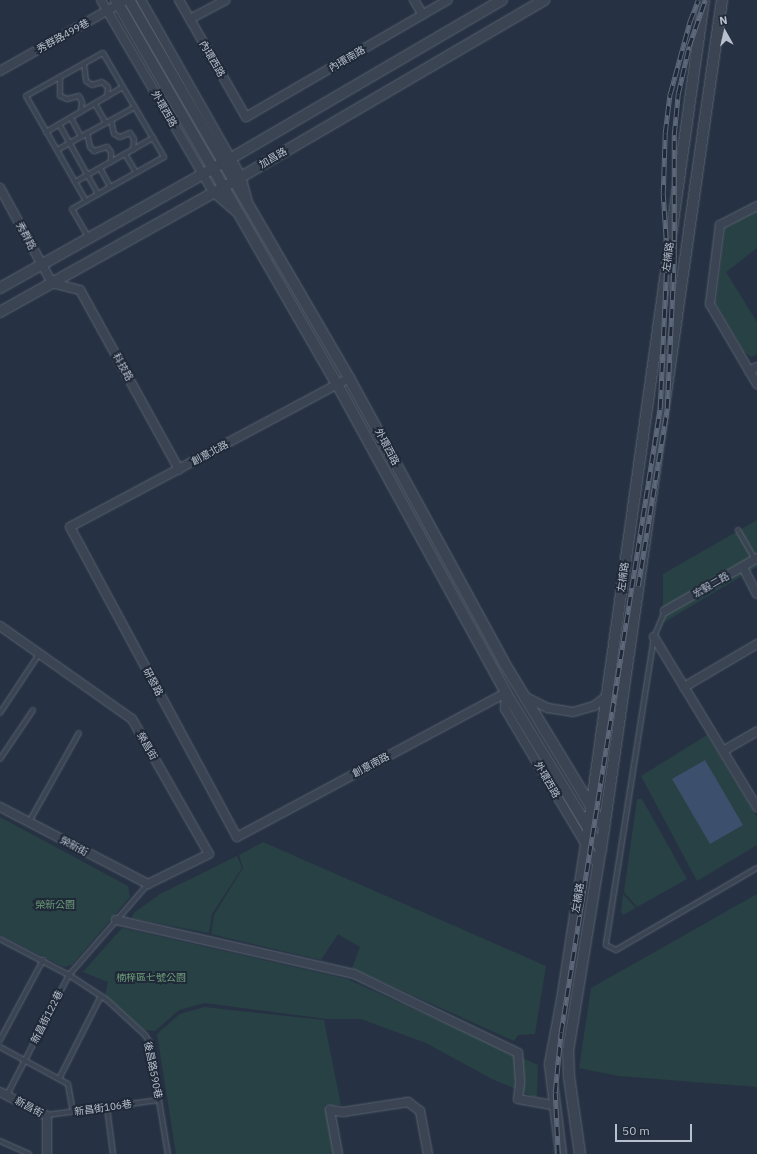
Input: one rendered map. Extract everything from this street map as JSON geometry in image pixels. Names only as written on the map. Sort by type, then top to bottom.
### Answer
[{"type":"street","name":"外環西路","points":[[101,0],[213,192],[235,211]]},
{"type":"street","name":"外環西路","points":[[141,0],[237,178],[248,202],[349,378],[521,693],[604,828]]},
{"type":"street","name":"內環西路","points":[[179,0],[246,117]]},
{"type":"street","points":[[190,20],[225,0]]},
{"type":"street","points":[[414,0],[423,15]]},
{"type":"street","name":"內環南路","points":[[246,117],[448,0]]},
{"type":"street","points":[[0,288],[227,160],[502,0]]},
{"type":"street","name":"加昌路","points":[[0,312],[224,187],[237,178],[544,0]]},
{"type":"street","name":"左楠路","points":[[561,1154],[553,1105],[550,1064],[562,1000],[586,845],[704,0]]},
{"type":"street","name":"左楠路","points":[[580,1154],[568,1058],[604,828],[722,0]]},
{"type":"street","name":"外環西路","points":[[122,1],[227,160]]},
{"type":"street","name":"外環西路","points":[[122,1],[224,187],[235,211],[337,384],[506,693],[600,849]]},
{"type":"street","name":"秀群路499巷","points":[[0,71],[107,11],[122,1]]},
{"type":"street","name":"秀群路","points":[[0,188],[52,284]]},
{"type":"street","points":[[757,206],[720,225],[710,304],[757,384]]},
{"type":"street","name":"科技路","points":[[52,284],[80,290],[179,469]]},
{"type":"street","points":[[749,371],[757,367]]},
{"type":"street","name":"創意北路","points":[[70,527],[349,378]]},
{"type":"street","name":"研發路","points":[[70,527],[237,837]]},
{"type":"street","name":"宏毅二路","points":[[665,611],[756,559]]},
{"type":"street","points":[[743,567],[757,594]]},
{"type":"street","name":"榮昌街","points":[[0,626],[132,719],[209,854],[148,884]]},
{"type":"street","points":[[654,637],[723,751],[754,796],[757,808]]},
{"type":"street","points":[[684,686],[757,644]]},
{"type":"street","name":"外環西路","points":[[506,693],[505,709],[598,865]]},
{"type":"street","name":"創意南路","points":[[237,837],[506,693]]},
{"type":"street","points":[[521,693],[548,708],[573,712],[594,706],[606,696]]},
{"type":"street","points":[[723,751],[757,731]]},
{"type":"street","name":"榮新街","points":[[0,807],[148,884]]},
{"type":"street","points":[[116,920],[354,974],[518,1053],[520,1083],[518,1099],[553,1105]]},
{"type":"street","name":"新昌街","points":[[4,1093],[47,1116],[48,1154]]},
{"type":"street","points":[[338,1154],[330,1110],[343,1112],[408,1102],[420,1111],[428,1154]]},
{"type":"lane","points":[[86,201],[26,96],[103,53],[164,156],[136,172],[86,201],[72,209],[89,238]]},
{"type":"lane","points":[[84,64],[86,81],[92,85],[102,82],[108,87],[107,97]]},
{"type":"lane","points":[[60,77],[60,96],[67,100],[79,96],[82,102],[81,112]]},
{"type":"lane","points":[[46,132],[123,88]]},
{"type":"lane","points":[[95,104],[106,123]]},
{"type":"lane","points":[[57,150],[135,107]]},
{"type":"lane","points":[[71,118],[81,137]]},
{"type":"lane","points":[[111,120],[114,134],[120,137],[130,133],[134,139],[133,150]]},
{"type":"lane","points":[[59,124],[98,194]]},
{"type":"lane","points":[[87,134],[90,147],[94,151],[107,147],[111,152],[111,162]]},
{"type":"lane","points":[[75,182],[153,138]]},
{"type":"lane","points":[[125,154],[136,172]]},
{"type":"lane","points":[[100,168],[110,187]]},
{"type":"lane","points":[[738,530],[756,559]]},
{"type":"lane","points":[[665,611],[654,637],[606,945],[616,950],[757,868]]},
{"type":"lane","points":[[0,712],[40,654]]},
{"type":"lane","points":[[0,759],[33,710]]},
{"type":"lane","points":[[28,822],[80,733]]},
{"type":"lane","name":"新昌街122巷","points":[[4,1093],[25,1060],[69,974],[148,884]]},
{"type":"lane","name":"後昌路590巷","points":[[0,939],[69,974],[101,996],[149,1041],[168,1154]]},
{"type":"lane","points":[[0,1040],[43,960]]},
{"type":"lane","points":[[59,1079],[101,996]]},
{"type":"lane","points":[[0,1047],[68,1084],[74,1112]]},
{"type":"lane","name":"新昌街106巷","points":[[47,1116],[159,1100]]},
{"type":"lane","points":[[107,1107],[114,1154]]},
{"type":"lane","points":[[0,1141],[29,1154]]},
{"type":"green space","points":[[757,210],[757,248],[726,272],[757,322],[757,354],[751,357],[744,352],[716,303],[725,228]]},
{"type":"green space","points":[[757,520],[757,567],[663,623],[663,574]]},
{"type":"green space","points":[[707,735],[757,817],[757,845],[697,881],[641,776]]},
{"type":"green space","points":[[637,799],[642,799],[687,879],[637,907],[624,892]]},
{"type":"green space","name":"榮新公園","points":[[0,817],[128,886],[130,897],[72,965],[64,967],[0,935]]},
{"type":"green space","points":[[263,842],[546,966],[535,1034],[518,1035],[514,1041],[352,968],[360,947],[338,934],[321,960],[211,934],[214,915],[243,868],[239,855]]},
{"type":"green space","points":[[237,856],[242,868],[212,914],[209,933],[131,918],[135,912],[160,894]]},
{"type":"green space","points":[[623,894],[636,908],[623,915],[621,912]]},
{"type":"green space","points":[[757,894],[757,1087],[619,1076],[579,1068],[591,988]]},
{"type":"green space","name":"楠梓區七號公園","points":[[122,928],[347,979],[538,1065],[537,1098],[492,1079],[426,1043],[361,1019],[327,1019],[205,1003],[179,1010],[155,1031],[144,1030],[105,995],[108,982],[83,972]]},
{"type":"green space","points":[[204,1007],[324,1020],[341,1105],[325,1105],[334,1154],[176,1154],[157,1034],[180,1014]]},
{"type":"water","points":[[705,760],[743,825],[710,844],[672,779]]},
{"type":"railway","points":[[558,1154],[555,1092],[561,1032],[660,408],[667,256],[663,194],[665,133],[670,94],[690,21],[698,0]]},
{"type":"railway","points":[[638,586],[667,408],[674,258],[674,135],[678,94],[689,46],[705,0]]}]
